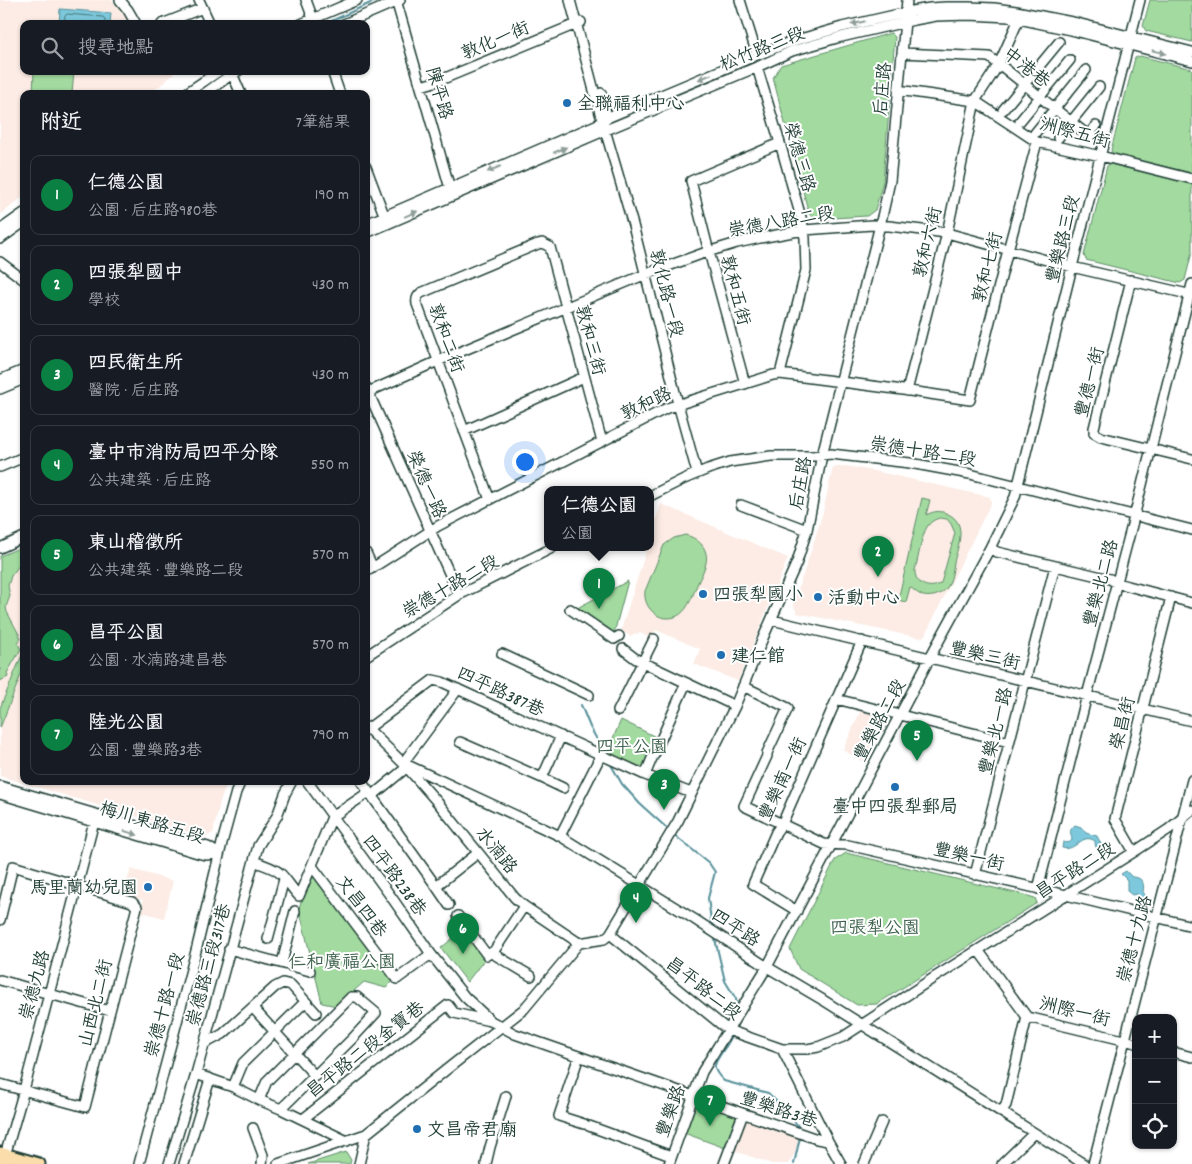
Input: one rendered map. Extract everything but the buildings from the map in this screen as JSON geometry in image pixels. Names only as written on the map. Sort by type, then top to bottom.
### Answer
[{"type":"main road","points":[[3,1160],[39,1164]]},
{"type":"street","points":[[120,0],[134,20]]},
{"type":"street","points":[[306,0],[314,20]]},
{"type":"street","points":[[316,20],[357,0]]},
{"type":"street","points":[[353,20],[397,0]]},
{"type":"street","name":"陳平路","points":[[397,0],[451,192]]},
{"type":"street","name":"敦化路一段","points":[[570,0],[578,23],[604,126],[646,274],[697,473]]},
{"type":"street","name":"敦化路一段","points":[[575,0],[578,23]]},
{"type":"street","points":[[740,0],[757,55]]},
{"type":"street","name":"后庄路","points":[[610,934],[678,821],[735,706],[797,562],[807,530],[822,455],[890,181],[907,0]]},
{"type":"street","name":"豐樂路三段","points":[[1017,486],[1140,0]]},
{"type":"street","points":[[170,20],[201,4],[208,20]]},
{"type":"street","name":"松竹路三段","points":[[370,230],[386,220],[604,126],[757,67],[792,51],[905,17],[946,7],[999,9],[1069,21],[1192,61]]},
{"type":"street","name":"松竹路三段","points":[[604,126],[608,117],[790,42],[822,32],[905,17],[969,15],[1019,19],[1192,52]]},
{"type":"street","points":[[975,101],[999,64],[1019,19]]},
{"type":"street","name":"敦化一街","points":[[421,86],[438,81],[578,23]]},
{"type":"street","points":[[1003,110],[1058,42]]},
{"type":"street","name":"中港巷","points":[[902,53],[989,57],[1089,136],[1096,126]]},
{"type":"street","points":[[1020,120],[1070,60]]},
{"type":"street","name":"榮德三路","points":[[757,67],[804,230],[806,270],[780,374]]},
{"type":"street","points":[[1036,137],[1055,109],[1086,70]]},
{"type":"street","points":[[192,90],[213,75]]},
{"type":"street","points":[[209,90],[230,75]]},
{"type":"street","points":[[235,75],[240,90]]},
{"type":"street","points":[[333,75],[339,90]]},
{"type":"street","points":[[1058,138],[1099,88]]},
{"type":"street","name":"洲際五街","points":[[898,90],[975,101],[1036,137],[1192,179]]},
{"type":"street","name":"敦和六街","points":[[908,391],[947,233],[975,101]]},
{"type":"street","name":"敦和七街","points":[[970,400],[1036,137]]},
{"type":"street","name":"敦和五街","points":[[745,384],[692,181],[780,143]]},
{"type":"street","points":[[370,178],[386,220]]},
{"type":"street","points":[[0,230],[20,216]]},
{"type":"street","name":"松竹路三段","points":[[370,223],[386,220]]},
{"type":"street","points":[[0,239],[20,225]]},
{"type":"street","name":"崇德八路二段","points":[[370,389],[646,274],[704,253],[760,238],[804,230],[841,226],[880,225],[947,233],[1191,295]]},
{"type":"street","name":"敦和二街","points":[[490,500],[416,300],[417,296],[421,293],[538,244],[542,243],[550,247]]},
{"type":"street","name":"敦和三街","points":[[550,247],[602,442]]},
{"type":"street","points":[[0,262],[20,277]]},
{"type":"street","name":"豐德一街","points":[[1131,280],[1094,433],[1101,437],[1151,449]]},
{"type":"street","name":"豐樂北二路","points":[[1038,889],[1086,696],[1117,584],[1191,295],[1192,284]]},
{"type":"street","points":[[0,380],[20,372]]},
{"type":"street","name":"敦和路","points":[[370,570],[430,531],[667,408],[780,374],[970,400]]},
{"type":"street","points":[[464,431],[584,377]]},
{"type":"street","points":[[0,389],[20,381]]},
{"type":"street","name":"榮德一路","points":[[370,397],[458,595]]},
{"type":"street","points":[[1151,449],[1192,459]]},
{"type":"street","name":"崇德十路二段","points":[[654,494],[697,473],[730,462],[771,456],[831,454],[910,463],[970,474],[1192,530]]},
{"type":"street","points":[[0,467],[20,459]]},
{"type":"street","name":"豐樂路二段","points":[[768,967],[900,714],[990,548],[1015,497],[1017,486]]},
{"type":"street","points":[[741,505],[807,530]]},
{"type":"street","points":[[0,548],[20,539]]},
{"type":"street","points":[[990,548],[997,552],[1110,579],[1117,584],[1192,603]]},
{"type":"street","name":"崇德十路二段","points":[[370,653],[458,595],[546,551]]},
{"type":"street","name":"豐樂北一路","points":[[976,875],[1055,566]]},
{"type":"street","name":"榮昌街","points":[[1134,852],[1115,819],[1170,597]]},
{"type":"street","points":[[570,609],[614,639],[619,636]]},
{"type":"street","name":"豐樂三街","points":[[772,620],[1192,721]]},
{"type":"street","points":[[618,711],[654,639]]},
{"type":"street","name":"豐樂南一街","points":[[798,911],[753,884],[776,832],[782,824],[862,641]]},
{"type":"street","points":[[623,649],[636,659],[735,706]]},
{"type":"street","points":[[502,654],[589,695]]},
{"type":"street","name":"四平路387巷","points":[[370,726],[433,680],[442,682],[645,775],[691,793]]},
{"type":"street","points":[[645,775],[686,683]]},
{"type":"street","name":"豐樂一街","points":[[743,686],[788,708],[744,806],[824,844],[848,845],[1192,926]]},
{"type":"street","points":[[259,863],[281,874],[299,896],[332,817],[370,794],[405,766],[458,690]]},
{"type":"street","points":[[836,699],[1009,742]]},
{"type":"street","name":"四平路","points":[[370,731],[405,766],[560,836],[1084,1164]]},
{"type":"street","points":[[542,778],[561,736]]},
{"type":"street","points":[[460,742],[563,788]]},
{"type":"street","points":[[560,836],[601,755]]},
{"type":"street","name":"水湳路","points":[[405,766],[439,804],[515,898],[579,943]]},
{"type":"street","name":"崇德十九路","points":[[1092,1164],[1192,780]]},
{"type":"street","points":[[219,854],[239,785]]},
{"type":"street","name":"崇德路三段317巷","points":[[169,1164],[196,1074],[258,846],[277,816],[290,785]]},
{"type":"street","name":"四平路238巷","points":[[310,785],[431,954],[465,997],[490,1021],[514,1034],[580,1056]]},
{"type":"street","points":[[364,785],[449,904]]},
{"type":"street","name":"梅川東路五段","points":[[0,786],[205,855],[219,854]]},
{"type":"street","name":"梅川東路五段","points":[[0,794],[95,818]]},
{"type":"street","name":"昌平路二段","points":[[610,934],[728,1030],[782,1049],[808,1049],[843,1037],[1134,852],[1169,829],[1192,810]]},
{"type":"street","name":"崇德九路","points":[[3,1160],[24,1090],[95,818]]},
{"type":"street","points":[[436,886],[478,853]]},
{"type":"street","name":"崇德十路一段","points":[[139,1164],[219,854]]},
{"type":"street","points":[[0,920],[14,866],[78,886]]},
{"type":"street","name":"文昌四巷","points":[[312,866],[397,979],[431,954]]},
{"type":"street","points":[[268,939],[284,879]]},
{"type":"street","name":"山西北二街","points":[[24,1090],[85,1107],[137,907],[132,902],[78,886]]},
{"type":"street","points":[[492,953],[524,906]]},
{"type":"street","points":[[282,963],[295,911]]},
{"type":"street","points":[[458,916],[487,954],[492,953],[531,976]]},
{"type":"street","points":[[278,1164],[366,1134],[524,1009],[579,943],[604,939],[610,934]]},
{"type":"street","points":[[229,949],[310,971]]},
{"type":"street","name":"洲際一街","points":[[978,950],[1027,1017],[1132,1042]]},
{"type":"street","name":"豐樂路","points":[[670,1160],[702,1072],[768,967]]},
{"type":"street","points":[[0,980],[110,1011]]},
{"type":"street","points":[[204,1044],[223,1034],[283,982],[291,985],[316,1013]]},
{"type":"street","points":[[260,1100],[267,1080],[351,997],[357,997],[376,1013],[281,1108]]},
{"type":"street","points":[[233,1087],[243,1063],[305,1002]]},
{"type":"street","name":"昌平路二段金寶巷","points":[[303,1119],[448,1005],[454,1013],[490,1021]]},
{"type":"street","points":[[253,1008],[315,1076]]},
{"type":"street","points":[[1001,1112],[1006,1105],[1027,1017]]},
{"type":"street","points":[[782,1049],[841,1164]]},
{"type":"street","points":[[1177,1053],[1192,1057]]},
{"type":"street","points":[[580,1056],[559,1116],[586,1125],[670,1160]]},
{"type":"street","name":"豐樂路3巷","points":[[580,1056],[743,1114],[828,1141]]},
{"type":"street","points":[[196,1074],[233,1087],[281,1108],[347,1141]]},
{"type":"street","points":[[184,1164],[210,1079]]},
{"type":"street","points":[[0,1084],[24,1090]]},
{"type":"street","points":[[486,1164],[506,1096]]},
{"type":"street","points":[[724,1164],[743,1114]]},
{"type":"street","points":[[864,1164],[882,1122]]},
{"type":"street","points":[[253,1128],[263,1155],[262,1164]]},
{"type":"street","points":[[1002,1164],[1034,1133]]},
{"type":"street","points":[[359,1164],[366,1134]]},
{"type":"shaded area","points":[[0,0],[112,0],[129,20],[20,20],[20,75],[173,75],[155,90],[20,90],[20,199],[0,215]]},
{"type":"shaded area","points":[[846,466],[990,497],[991,503],[925,635],[921,638],[797,613],[793,604],[823,512],[833,467]]},
{"type":"shaded area","name":"四張犁國小","points":[[661,504],[788,558],[738,681],[694,664],[700,649],[656,630],[651,639],[640,633],[633,634],[631,637],[621,630],[646,551],[654,551],[654,525]]},
{"type":"shaded area","points":[[20,564],[20,636],[6,607],[10,596],[8,586],[11,576]]},
{"type":"shaded area","points":[[20,651],[20,782],[0,776],[0,681],[8,677],[7,673]]},
{"type":"shaded area","points":[[861,710],[885,716],[887,720],[865,763],[843,750]]},
{"type":"shaded area","points":[[30,785],[226,785],[220,802],[213,833],[205,837]]},
{"type":"shaded area","name":"馬里蘭幼兒園","points":[[131,869],[173,881],[164,918],[141,912],[143,900],[123,894]]},
{"type":"shaded area","points":[[746,1118],[796,1136],[799,1139],[798,1148],[788,1164],[772,1164],[732,1150]]},
{"type":"green space","points":[[1150,0],[1192,0],[1192,42],[1146,31],[1143,26]]},
{"type":"green space","points":[[891,33],[895,37],[883,182],[875,210],[867,216],[816,219],[809,214],[773,78],[781,65]]},
{"type":"green space","points":[[1140,56],[1192,69],[1192,173],[1113,154],[1111,150],[1135,58]]},
{"type":"green space","points":[[34,75],[74,75],[72,90],[33,90]]},
{"type":"green space","points":[[1110,164],[1192,184],[1192,252],[1185,280],[1180,283],[1086,260],[1084,255],[1107,166]]},
{"type":"green space","points":[[922,498],[930,500],[926,515],[937,512],[945,513],[954,518],[960,529],[950,581],[945,590],[931,596],[923,596],[910,587],[906,602],[898,600]],"holes":[[[940,518],[947,519],[955,533],[941,583],[932,586],[924,585],[915,575],[923,535],[933,521]]]},
{"type":"green space","points":[[685,535],[699,541],[702,545],[707,558],[705,566],[690,602],[684,611],[674,617],[658,616],[649,608],[645,591],[664,545],[674,538]]},
{"type":"green space","points":[[20,548],[20,564],[11,576],[8,586],[10,596],[6,607],[20,636],[18,644],[20,651],[7,673],[8,677],[0,681],[0,556]]},
{"type":"green space","points":[[628,581],[613,637],[578,612],[579,607]]},
{"type":"green space","points":[[20,660],[20,677],[0,728],[0,708]]},
{"type":"green space","name":"四平公園","points":[[621,720],[658,738],[642,770],[606,754]]},
{"type":"green space","name":"四張犁公園","points":[[846,853],[1028,896],[1035,898],[1037,903],[877,1004],[857,1005],[799,969],[790,949],[835,860]]},
{"type":"green space","name":"仁和廣福公園","points":[[316,875],[394,980],[386,988],[364,982],[337,1006],[322,1003],[299,908],[309,877]]},
{"type":"green space","points":[[464,929],[484,960],[467,982],[441,948]]},
{"type":"green space","points":[[699,1101],[735,1114],[736,1119],[725,1148],[684,1133],[695,1103]]},
{"type":"green space","points":[[346,1152],[351,1160],[350,1164],[308,1164]]},
{"type":"water","points":[[60,9],[111,13],[110,20],[59,20]]},
{"type":"water","points":[[1075,825],[1081,827],[1086,833],[1097,836],[1102,846],[1110,854],[1108,858],[1104,858],[1100,854],[1095,841],[1090,839],[1082,840],[1072,847],[1062,848],[1063,842],[1070,842],[1072,840],[1071,830]]},
{"type":"water","points":[[1126,871],[1132,877],[1142,881],[1144,886],[1143,892],[1148,899],[1141,901],[1137,894],[1132,895],[1127,891],[1127,880],[1121,874]]},
{"type":"waterway","points":[[334,20],[377,0]]},
{"type":"waterway","points":[[581,705],[590,727],[604,752]]},
{"type":"waterway","points":[[610,763],[622,784],[640,804],[669,830]]},
{"type":"waterway","points":[[674,835],[709,863],[715,872],[708,898],[712,928]]},
{"type":"waterway","points":[[714,935],[725,981],[736,999],[737,1009]]},
{"type":"waterway","points":[[735,1030],[739,1018]]},
{"type":"waterway","points":[[733,1034],[716,1062],[716,1072],[724,1081],[768,1093],[784,1109],[798,1126],[799,1130]]},
{"type":"waterway","points":[[794,1164],[800,1137]]},
{"type":"place","name":"全聯福利中心","points":[[567,103]]},
{"type":"place","name":"四張犁國中","points":[[878,577]]},
{"type":"place","name":"四張犁國小","points":[[703,594]]},
{"type":"place","name":"活動中心","points":[[818,597]]},
{"type":"place","name":"仁德公園","points":[[599,609]]},
{"type":"place","name":"建仁館","points":[[721,655]]},
{"type":"place","name":"東山稽徵所","points":[[917,761]]},
{"type":"place","name":"臺中四張犁郵局","points":[[895,787]]},
{"type":"place","name":"四民衛生所","points":[[664,810]]},
{"type":"place","name":"馬里蘭幼兒園","points":[[148,887]]},
{"type":"place","name":"臺中市消防局四平分隊","points":[[636,923]]},
{"type":"place","name":"昌平公園","points":[[463,954]]},
{"type":"place","name":"陸光公園","points":[[710,1126]]},
{"type":"place","name":"文昌帝君廟","points":[[417,1129]]}]
